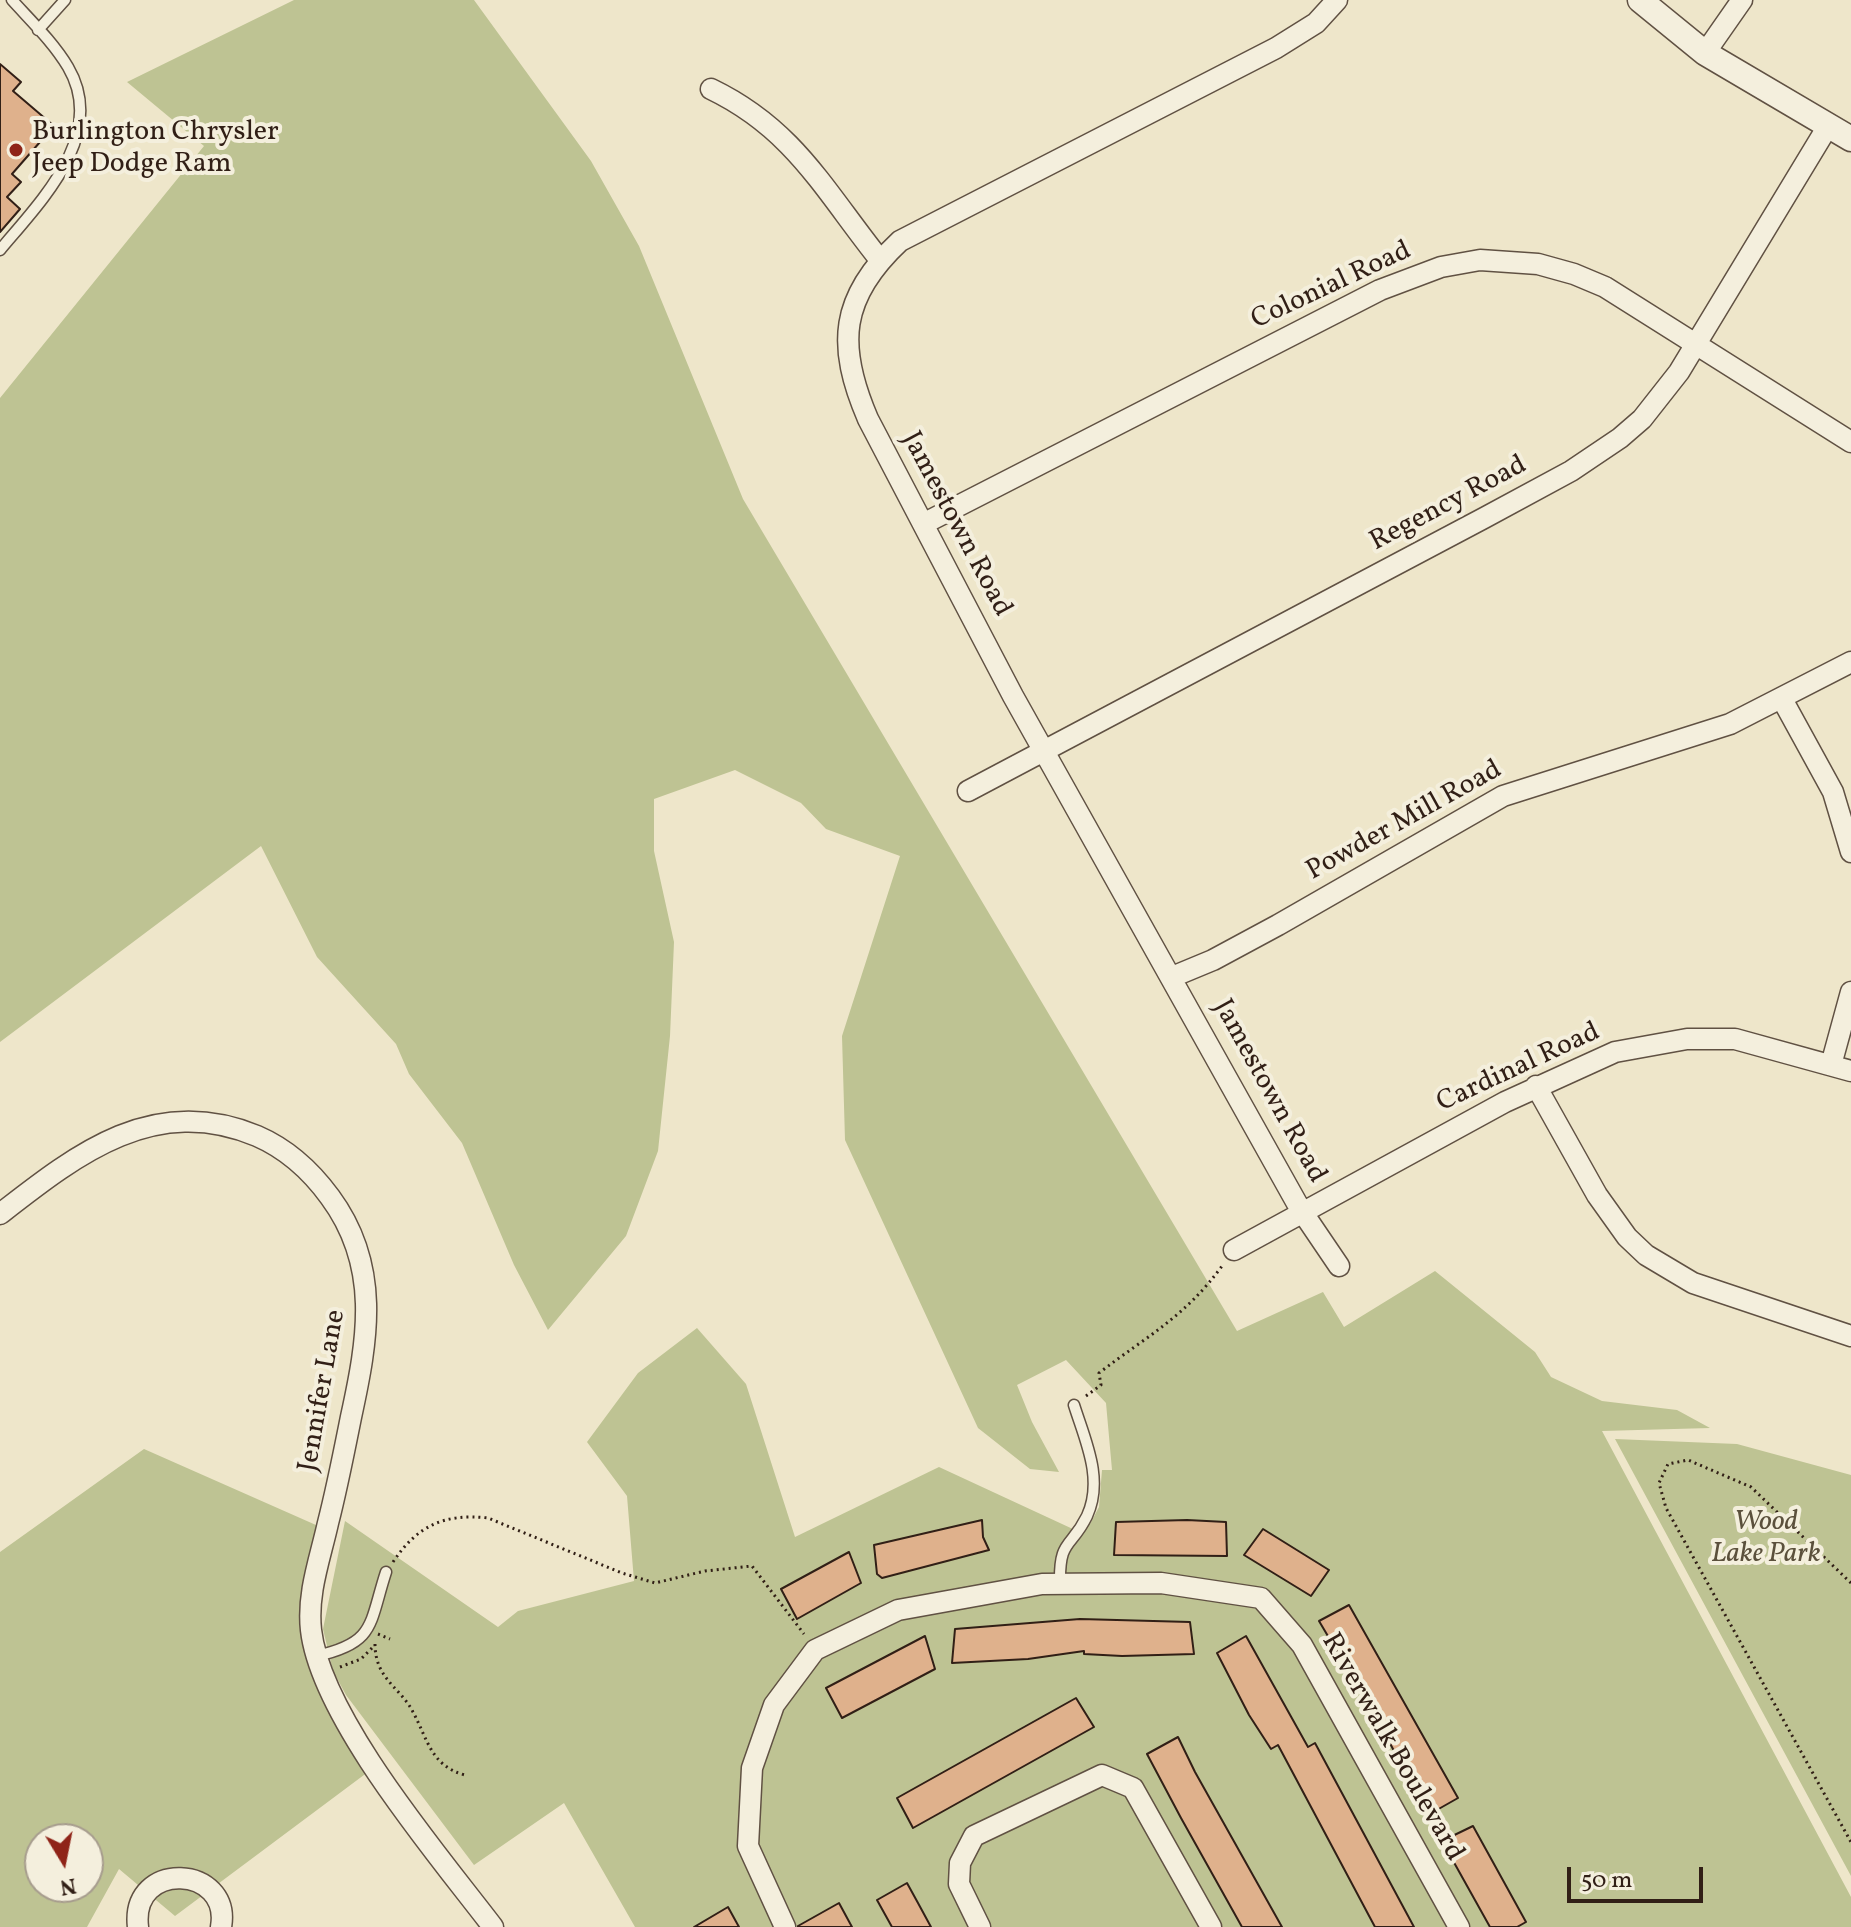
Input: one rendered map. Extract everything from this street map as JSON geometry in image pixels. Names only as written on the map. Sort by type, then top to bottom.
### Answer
[{"type":"street","name":"Jamestown Road","points":[[1337,0],[1316,23],[1276,48],[900,241],[880,260],[854,302],[847,325],[846,350],[851,375],[868,419],[1045,752],[1304,1214],[1339,1266]]},
{"type":"street","points":[[1640,0],[1705,53],[1851,139]]},
{"type":"street","points":[[1705,53],[1742,0]]},
{"type":"street","points":[[711,89],[746,106],[780,133],[880,260]]},
{"type":"street","name":"Regency Road","points":[[968,791],[1597,456],[1642,419],[1695,346],[1828,126]]},
{"type":"street","name":"Colonial Road","points":[[923,524],[1380,290],[1461,262],[1499,260],[1538,264],[1605,287],[1851,442]]},
{"type":"street","name":"Powder Mill Road","points":[[1172,977],[1213,960],[1278,925],[1503,796],[1708,732],[1782,699],[1851,662]]},
{"type":"street","points":[[1782,699],[1833,792],[1851,852]]},
{"type":"street","points":[[1841,1068],[1851,992]]},
{"type":"street","name":"Cardinal Road","points":[[1234,1250],[1536,1086],[1615,1052],[1687,1039],[1735,1039],[1841,1068]]},
{"type":"street","points":[[1536,1086],[1597,1195],[1627,1237],[1646,1255],[1693,1283],[1851,1336]]},
{"type":"street","name":"Jennifer Lane","points":[[0,1214],[68,1164],[111,1138],[156,1124],[180,1122],[225,1126],[268,1141],[307,1170],[339,1209],[361,1256],[367,1282],[367,1336],[314,1579],[311,1630],[316,1656],[337,1703],[394,1796],[493,1927]]},
{"type":"street","name":"Riverwalk Boulevard","points":[[785,1927],[748,1846],[752,1768],[774,1705],[815,1650],[898,1610],[1042,1584],[1161,1583],[1261,1598],[1302,1645],[1459,1927]]},
{"type":"street","points":[[980,1927],[959,1884],[960,1863],[974,1836],[1102,1775],[1133,1788],[1211,1927]]},
{"type":"street","points":[[138,1927],[138,1910],[143,1897],[152,1887],[178,1877],[192,1879],[214,1895],[220,1907],[221,1927]]},
{"type":"lane","points":[[0,250],[60,174],[79,125],[77,87],[67,66],[12,0]]},
{"type":"lane","points":[[38,30],[65,0]]},
{"type":"lane","points":[[1060,1584],[1064,1546],[1086,1518],[1095,1494],[1094,1470],[1074,1405]]},
{"type":"lane","points":[[316,1656],[347,1649],[366,1633],[386,1572]]},
{"type":"path","points":[[1074,1405],[1101,1385],[1099,1373],[1133,1346],[1175,1321],[1202,1295],[1234,1250]]},
{"type":"path","points":[[1851,1583],[1751,1487],[1688,1460],[1668,1464],[1659,1483],[1666,1508],[1851,1842]]},
{"type":"path","points":[[386,1572],[409,1538],[442,1520],[466,1516],[488,1518],[622,1573],[655,1583],[705,1571],[752,1566],[815,1650]]},
{"type":"path","points":[[372,1615],[378,1634],[374,1646],[393,1691],[413,1710],[423,1739],[449,1771],[465,1775]]},
{"type":"path","points":[[378,1634],[390,1639]]},
{"type":"green space","points":[[294,0],[474,0],[591,161],[639,246],[743,499],[1237,1331],[1323,1292],[1344,1327],[1435,1271],[1535,1352],[1551,1377],[1602,1401],[1677,1410],[1710,1428],[1602,1431],[1851,1897],[1851,1927],[635,1927],[564,1803],[474,1865],[346,1695],[333,1671],[323,1629],[345,1521],[498,1627],[518,1611],[634,1581],[627,1496],[587,1442],[638,1373],[697,1328],[746,1384],[795,1537],[939,1467],[1075,1530],[1090,1524],[1099,1507],[1102,1470],[1112,1470],[1106,1403],[1066,1360],[1017,1385],[1032,1422],[1059,1472],[1030,1469],[978,1428],[845,1140],[842,1036],[900,856],[826,829],[801,803],[735,770],[654,799],[654,851],[674,942],[670,1036],[658,1151],[626,1236],[548,1330],[514,1265],[462,1143],[409,1074],[396,1044],[317,957],[261,846],[0,1042],[0,398],[204,146],[127,82]]},
{"type":"green space","name":"Wood Lake Park","points":[[1615,1439],[1737,1444],[1851,1475],[1851,1876]]},
{"type":"green space","points":[[144,1449],[325,1529],[313,1664],[380,1763],[175,1916],[119,1869],[104,1896],[104,1823],[24,1823],[24,1903],[100,1903],[87,1927],[0,1927],[0,1552]]},
{"type":"building","name":"Burlington Chrysler Jeep Dodge Ram","points":[[0,64],[21,82],[13,91],[54,126],[12,174],[21,182],[7,197],[20,209],[0,232]]},
{"type":"building","points":[[982,1520],[983,1537],[989,1550],[882,1578],[877,1574],[874,1545]]},
{"type":"building","points":[[1116,1522],[1226,1522],[1227,1556],[1114,1555]]},
{"type":"building","points":[[1263,1529],[1329,1570],[1311,1596],[1244,1555]]},
{"type":"building","points":[[849,1552],[861,1583],[797,1619],[781,1589]]},
{"type":"building","points":[[1349,1605],[1458,1798],[1428,1815],[1376,1717],[1319,1621]]},
{"type":"building","points":[[1080,1619],[1190,1622],[1194,1654],[1122,1656],[1084,1654],[1084,1651],[1028,1659],[952,1663],[955,1629]]},
{"type":"building","points":[[925,1636],[935,1669],[842,1718],[826,1688]]},
{"type":"building","points":[[1246,1636],[1308,1747],[1315,1743],[1414,1927],[1375,1927],[1278,1745],[1271,1749],[1249,1715],[1217,1653]]},
{"type":"building","points":[[1076,1698],[1094,1727],[913,1828],[897,1798]]},
{"type":"building","points":[[1178,1737],[1282,1927],[1242,1927],[1181,1818],[1147,1754]]},
{"type":"building","points":[[1473,1826],[1526,1922],[1517,1927],[1490,1927],[1442,1841]]},
{"type":"building","points":[[907,1883],[931,1927],[892,1927],[877,1900]]},
{"type":"building","points":[[839,1903],[852,1927],[798,1927],[798,1926]]},
{"type":"building","points":[[728,1907],[739,1927],[694,1927]]},
{"type":"place","name":"Burlington Chrysler Jeep Dodge Ram","points":[[16,150]]}]
